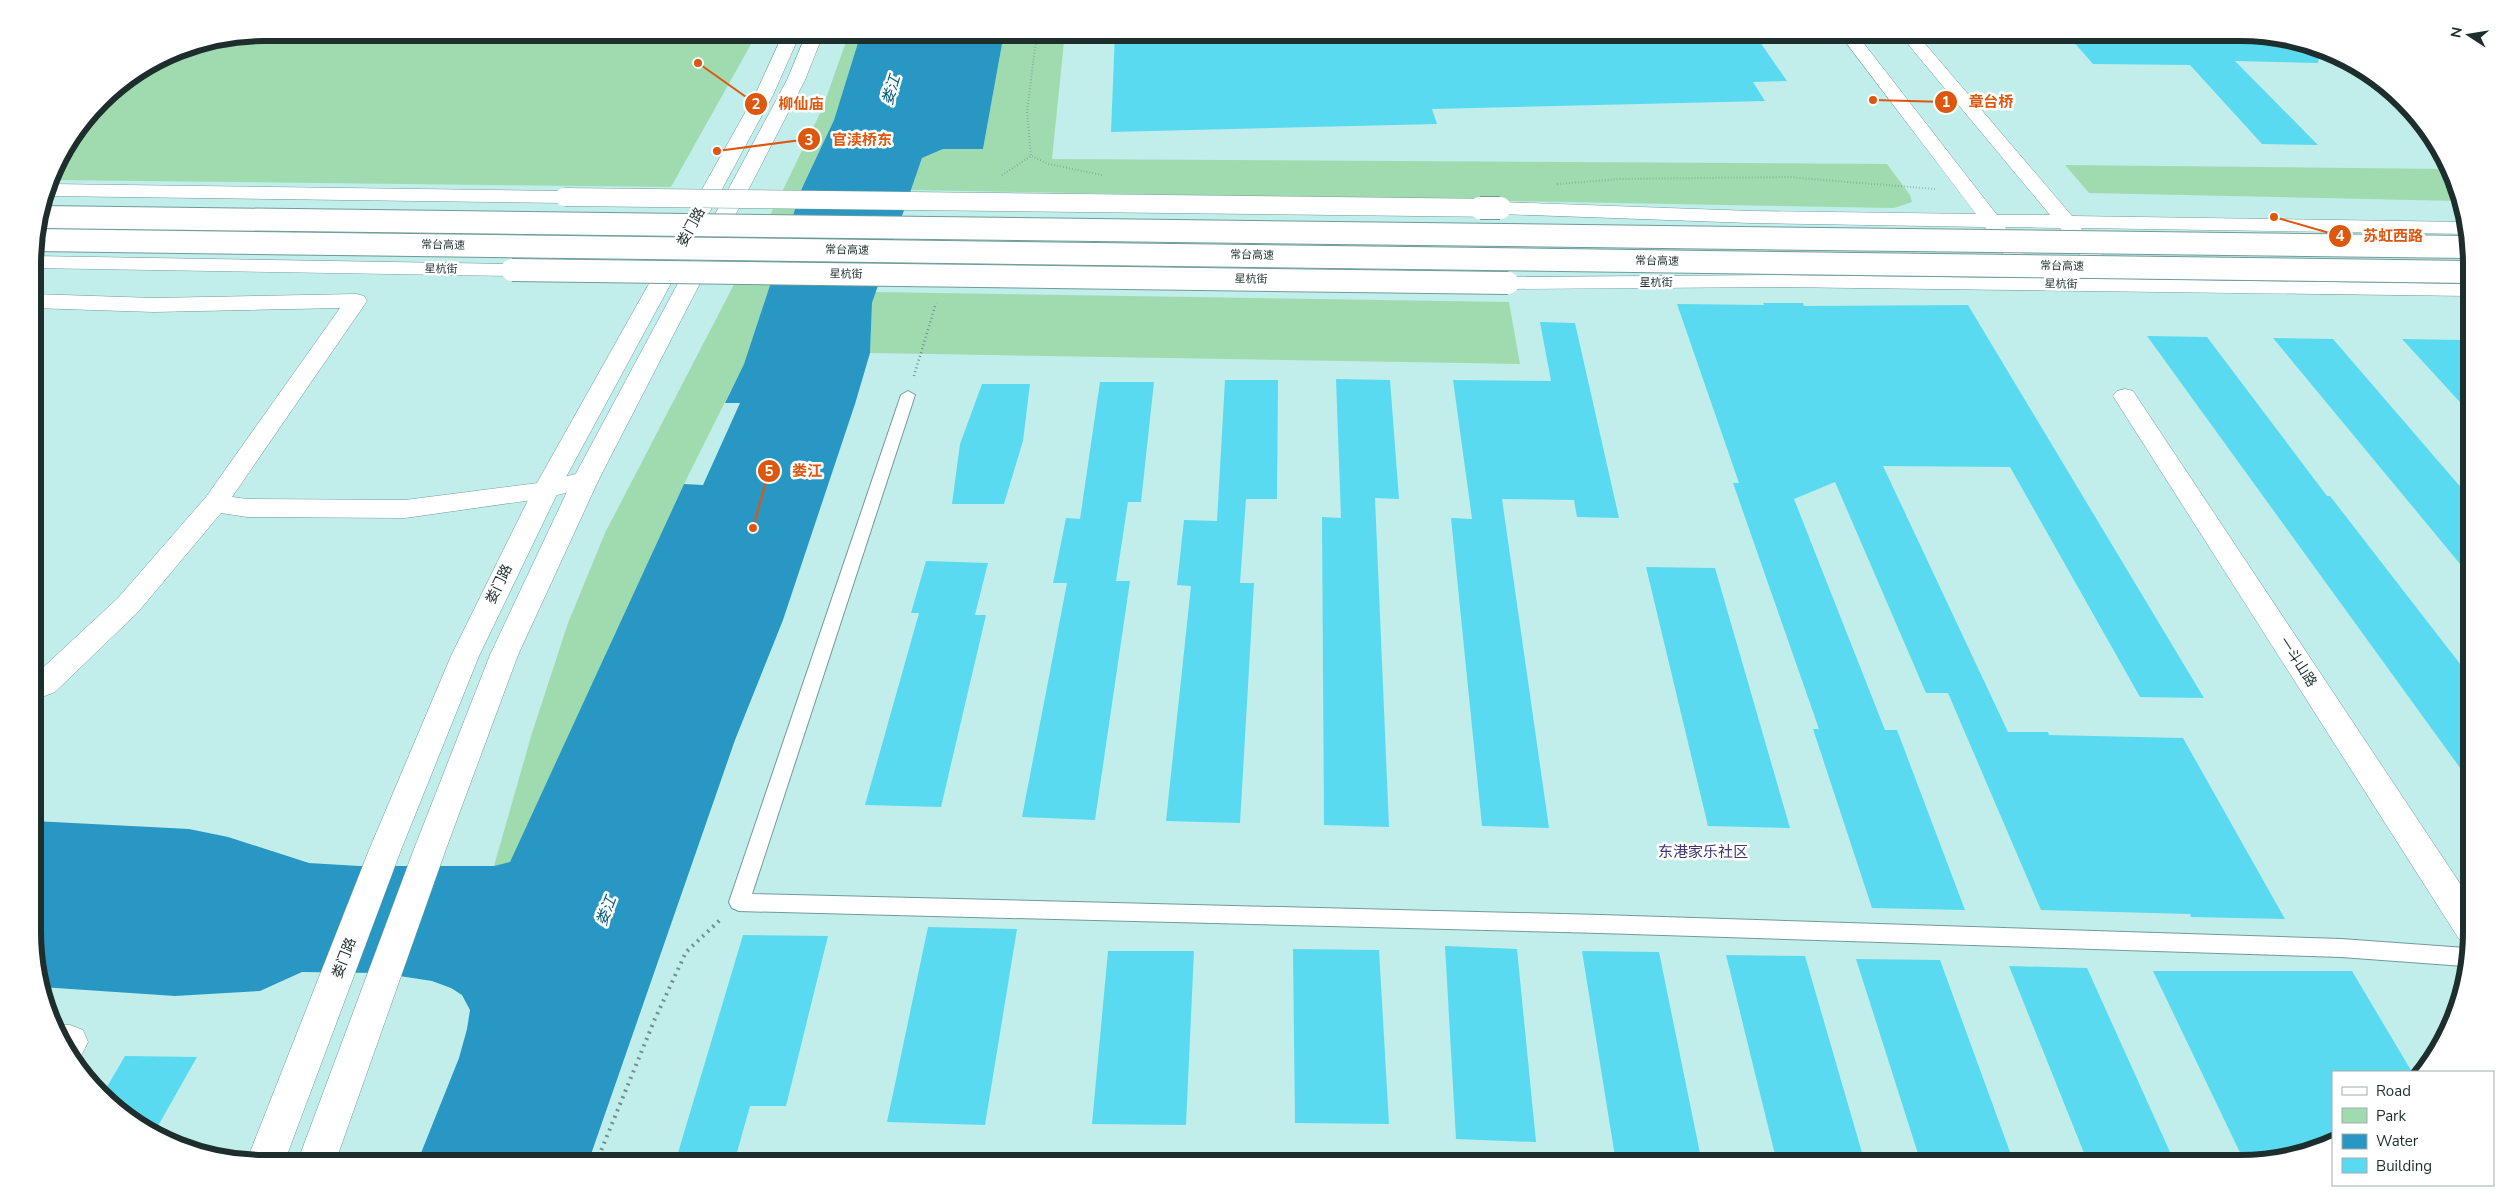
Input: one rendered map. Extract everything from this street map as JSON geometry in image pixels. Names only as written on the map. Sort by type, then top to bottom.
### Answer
[{"type":"main road","name":"娄门路","points":[[268,1155],[385,850],[461,664],[546,490],[764,95],[789,41]]},
{"type":"main road","name":"娄门路","points":[[319,1155],[430,849],[504,654],[586,479],[796,80],[812,41]]},
{"type":"main road","points":[[1853,41],[1991,221],[2034,284]]},
{"type":"main road","points":[[1914,41],[2067,223],[2114,285]]},
{"type":"main road","points":[[54,190],[1500,208],[1751,217],[2459,228]]},
{"type":"main road","name":"常台高速","points":[[47,217],[2462,247]]},
{"type":"main road","name":"常台高速","points":[[43,240],[2463,272]]},
{"type":"main road","name":"星杭街","points":[[41,262],[1508,282],[1777,281],[2463,290]]},
{"type":"main road","points":[[41,301],[154,305],[356,301],[215,503],[128,605],[41,686]]},
{"type":"main road","name":"一斗山路","points":[[2125,396],[2463,914]]},
{"type":"main road","points":[[215,503],[246,508],[405,509],[546,490],[586,479]]},
{"type":"lane","points":[[908,395],[739,902],[1600,924],[2331,948],[2461,956]]},
{"type":"path","points":[[1036,41],[1027,127],[1031,156],[1048,164],[1107,175]]},
{"type":"path","points":[[1551,184],[1621,179],[1764,179],[1787,176],[1968,192]]},
{"type":"path","points":[[599,1155],[654,1021],[686,952],[739,902]]},
{"type":"green space","points":[[264,41],[752,41],[671,187],[58,180],[64,165],[87,128],[106,106],[128,87],[165,64],[179,58],[206,49],[235,43]]},
{"type":"green space","points":[[846,41],[859,41],[834,120],[802,188],[744,364],[684,484],[510,863],[494,866],[532,733],[568,623],[605,533],[783,190],[823,107]]},
{"type":"green space","points":[[1003,41],[1064,41],[1052,159],[1887,164],[1910,195],[1912,202],[1894,208],[911,190],[922,158],[943,149],[983,149]]},
{"type":"green space","points":[[2065,165],[2442,169],[2454,201],[2089,193]]},
{"type":"green space","points":[[875,292],[1509,302],[1520,364],[870,353],[872,303]]},
{"type":"water","points":[[859,41],[1003,41],[983,149],[943,149],[922,158],[872,303],[870,353],[855,404],[783,620],[735,740],[591,1155],[420,1155],[459,1058],[470,1010],[462,995],[451,988],[432,981],[380,973],[302,972],[260,991],[175,996],[49,988],[43,961],[41,932],[41,821],[189,829],[228,837],[309,863],[359,866],[494,866],[510,862],[684,484],[703,485],[740,403],[725,403],[744,364],[802,188],[834,120]]},
{"type":"building","points":[[1115,41],[1759,41],[1787,81],[1753,82],[1765,101],[1432,109],[1437,124],[1111,132]]},
{"type":"building","points":[[2073,41],[2240,41],[2269,43],[2312,53],[2319,56],[2318,63],[2235,61],[2318,145],[2262,144],[2190,65],[2093,64]]},
{"type":"building","points":[[1763,303],[1803,303],[1804,306],[1968,305],[2204,698],[2140,697],[2010,467],[1883,466],[2008,732],[2048,732],[2049,735],[2183,738],[2285,919],[2041,910],[1948,693],[1926,693],[1835,482],[1794,499],[1885,730],[1897,730],[1965,910],[1872,908],[1813,729],[1819,729],[1733,483],[1739,483],[1677,304],[1764,305]]},
{"type":"building","points":[[1540,322],[1575,323],[1619,518],[1577,517],[1574,500],[1502,499],[1549,828],[1482,826],[1451,518],[1472,519],[1453,380],[1551,381]]},
{"type":"building","points":[[2147,336],[2207,337],[2327,496],[2330,496],[2463,668],[2463,772]]},
{"type":"building","points":[[2273,338],[2333,339],[2463,490],[2463,568]]},
{"type":"building","points":[[2402,339],[2463,341],[2463,405]]},
{"type":"building","points":[[1336,379],[1390,380],[1399,499],[1375,498],[1389,827],[1324,825],[1322,517],[1341,518]]},
{"type":"building","points":[[1225,380],[1278,380],[1277,499],[1246,499],[1240,583],[1254,583],[1240,823],[1166,821],[1191,586],[1177,585],[1184,520],[1217,521]]},
{"type":"building","points":[[1100,382],[1154,382],[1141,502],[1128,502],[1116,581],[1130,581],[1095,820],[1022,817],[1067,583],[1053,583],[1066,518],[1080,519]]},
{"type":"building","points":[[982,384],[1030,384],[1023,441],[1004,504],[952,504],[960,444]]},
{"type":"building","points":[[926,561],[988,563],[975,615],[986,615],[941,807],[865,805],[919,613],[911,613]]},
{"type":"building","points":[[1646,567],[1715,568],[1790,828],[1708,826]]},
{"type":"building","points":[[928,927],[1017,929],[985,1125],[887,1122]]},
{"type":"building","points":[[743,935],[828,936],[786,1106],[750,1106],[736,1155],[677,1155]]},
{"type":"building","points":[[1445,946],[1517,949],[1536,1142],[1456,1139]]},
{"type":"building","points":[[1293,949],[1379,950],[1389,1124],[1295,1123]]},
{"type":"building","points":[[1108,951],[1194,951],[1186,1125],[1092,1124]]},
{"type":"building","points":[[1582,951],[1659,952],[1700,1155],[1615,1155]]},
{"type":"building","points":[[1726,955],[1805,956],[1863,1155],[1775,1155]]},
{"type":"building","points":[[1856,959],[1940,960],[2011,1155],[1918,1155]]},
{"type":"building","points":[[2009,966],[2087,968],[2171,1155],[2085,1155]]},
{"type":"building","points":[[2153,971],[2352,971],[2411,1071],[2332,1071],[2332,1135],[2298,1147],[2269,1153],[2241,1155]]},
{"type":"building","points":[[125,1056],[197,1057],[157,1127],[128,1109],[106,1089]]},
{"type":"place","name":"柳仙庙","points":[[698,63]]},
{"type":"place","name":"章台桥","points":[[1873,100]]},
{"type":"place","name":"官渎桥东","points":[[717,151]]},
{"type":"place","name":"苏虹西路","points":[[2274,217]]},
{"type":"place","name":"娄江","points":[[753,528]]},
{"type":"district","name":"东港家乐社区","points":[[1703,852]]}]
